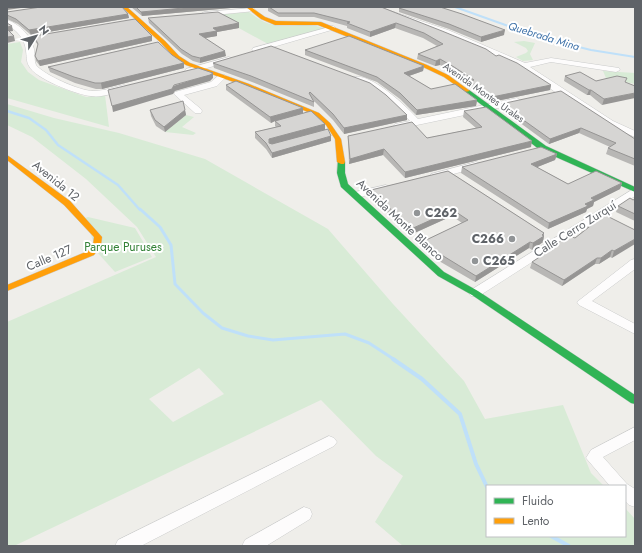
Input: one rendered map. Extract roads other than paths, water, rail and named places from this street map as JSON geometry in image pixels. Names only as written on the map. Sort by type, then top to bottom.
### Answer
[{"type":"street","name":"Avenida Monte Blanco","points":[[124,7],[143,20],[159,43],[177,57],[196,68],[287,100],[317,114],[342,138],[341,173],[344,185],[441,274],[475,294],[635,400]]},
{"type":"street","points":[[373,7],[445,32],[524,66],[561,92],[610,123],[635,134]]},
{"type":"street","points":[[200,15],[250,8]]},
{"type":"street","name":"Avenida Montes Urales","points":[[250,8],[268,21],[311,22],[334,28],[446,76],[543,148],[635,191]]},
{"type":"street","points":[[126,22],[143,20]]},
{"type":"street","points":[[7,22],[17,27],[30,38],[32,66],[36,71],[45,77],[90,94],[102,93],[136,84]]},
{"type":"street","points":[[181,72],[334,28]]},
{"type":"street","points":[[270,46],[283,51]]},
{"type":"street","points":[[524,66],[551,60],[616,70]]},
{"type":"street","points":[[36,71],[51,68]]},
{"type":"street","points":[[198,111],[178,94],[214,84],[222,76]]},
{"type":"street","points":[[352,77],[373,85],[387,93],[399,103],[416,122]]},
{"type":"street","points":[[546,95],[561,92]]},
{"type":"street","points":[[392,127],[525,99]]},
{"type":"street","points":[[527,152],[543,148]]},
{"type":"street","name":"Avenida 12","points":[[7,157],[67,203],[98,237],[97,245]]},
{"type":"street","points":[[428,177],[489,162]]},
{"type":"street","points":[[450,172],[463,181]]},
{"type":"street","points":[[355,195],[399,185]]},
{"type":"street","name":"Calle Cerro Zurquí","points":[[475,294],[552,239],[635,191]]},
{"type":"street","name":"Calle 127","points":[[7,288],[91,253],[97,245]]},
{"type":"street","points":[[635,263],[583,302],[635,330]]},
{"type":"street","points":[[619,485],[594,458],[596,454],[635,433]]},
{"type":"street","points":[[124,546],[329,442]]},
{"type":"street","points":[[626,491],[635,500]]},
{"type":"street","points":[[251,546],[304,514]]},
{"type":"waterway","name":"Quebrada Mina","points":[[455,7],[542,38],[591,50],[635,57]]},
{"type":"waterway","points":[[7,111],[29,118],[46,130],[58,145],[118,185],[140,210]]},
{"type":"waterway","points":[[140,209],[160,227],[171,245],[175,284],[203,313],[222,328],[248,336],[273,340],[345,334],[369,343],[395,360]]},
{"type":"waterway","points":[[393,359],[422,379],[460,414],[476,464],[486,485]]},
{"type":"waterway","points":[[553,537],[569,546]]},
{"type":"place","name":"C262","points":[[417,213]]},
{"type":"place","name":"C266","points":[[512,239]]},
{"type":"place","name":"C265","points":[[475,261]]},
{"type":"park label","name":"Parque Puruses","points":[[123,247]]}]
